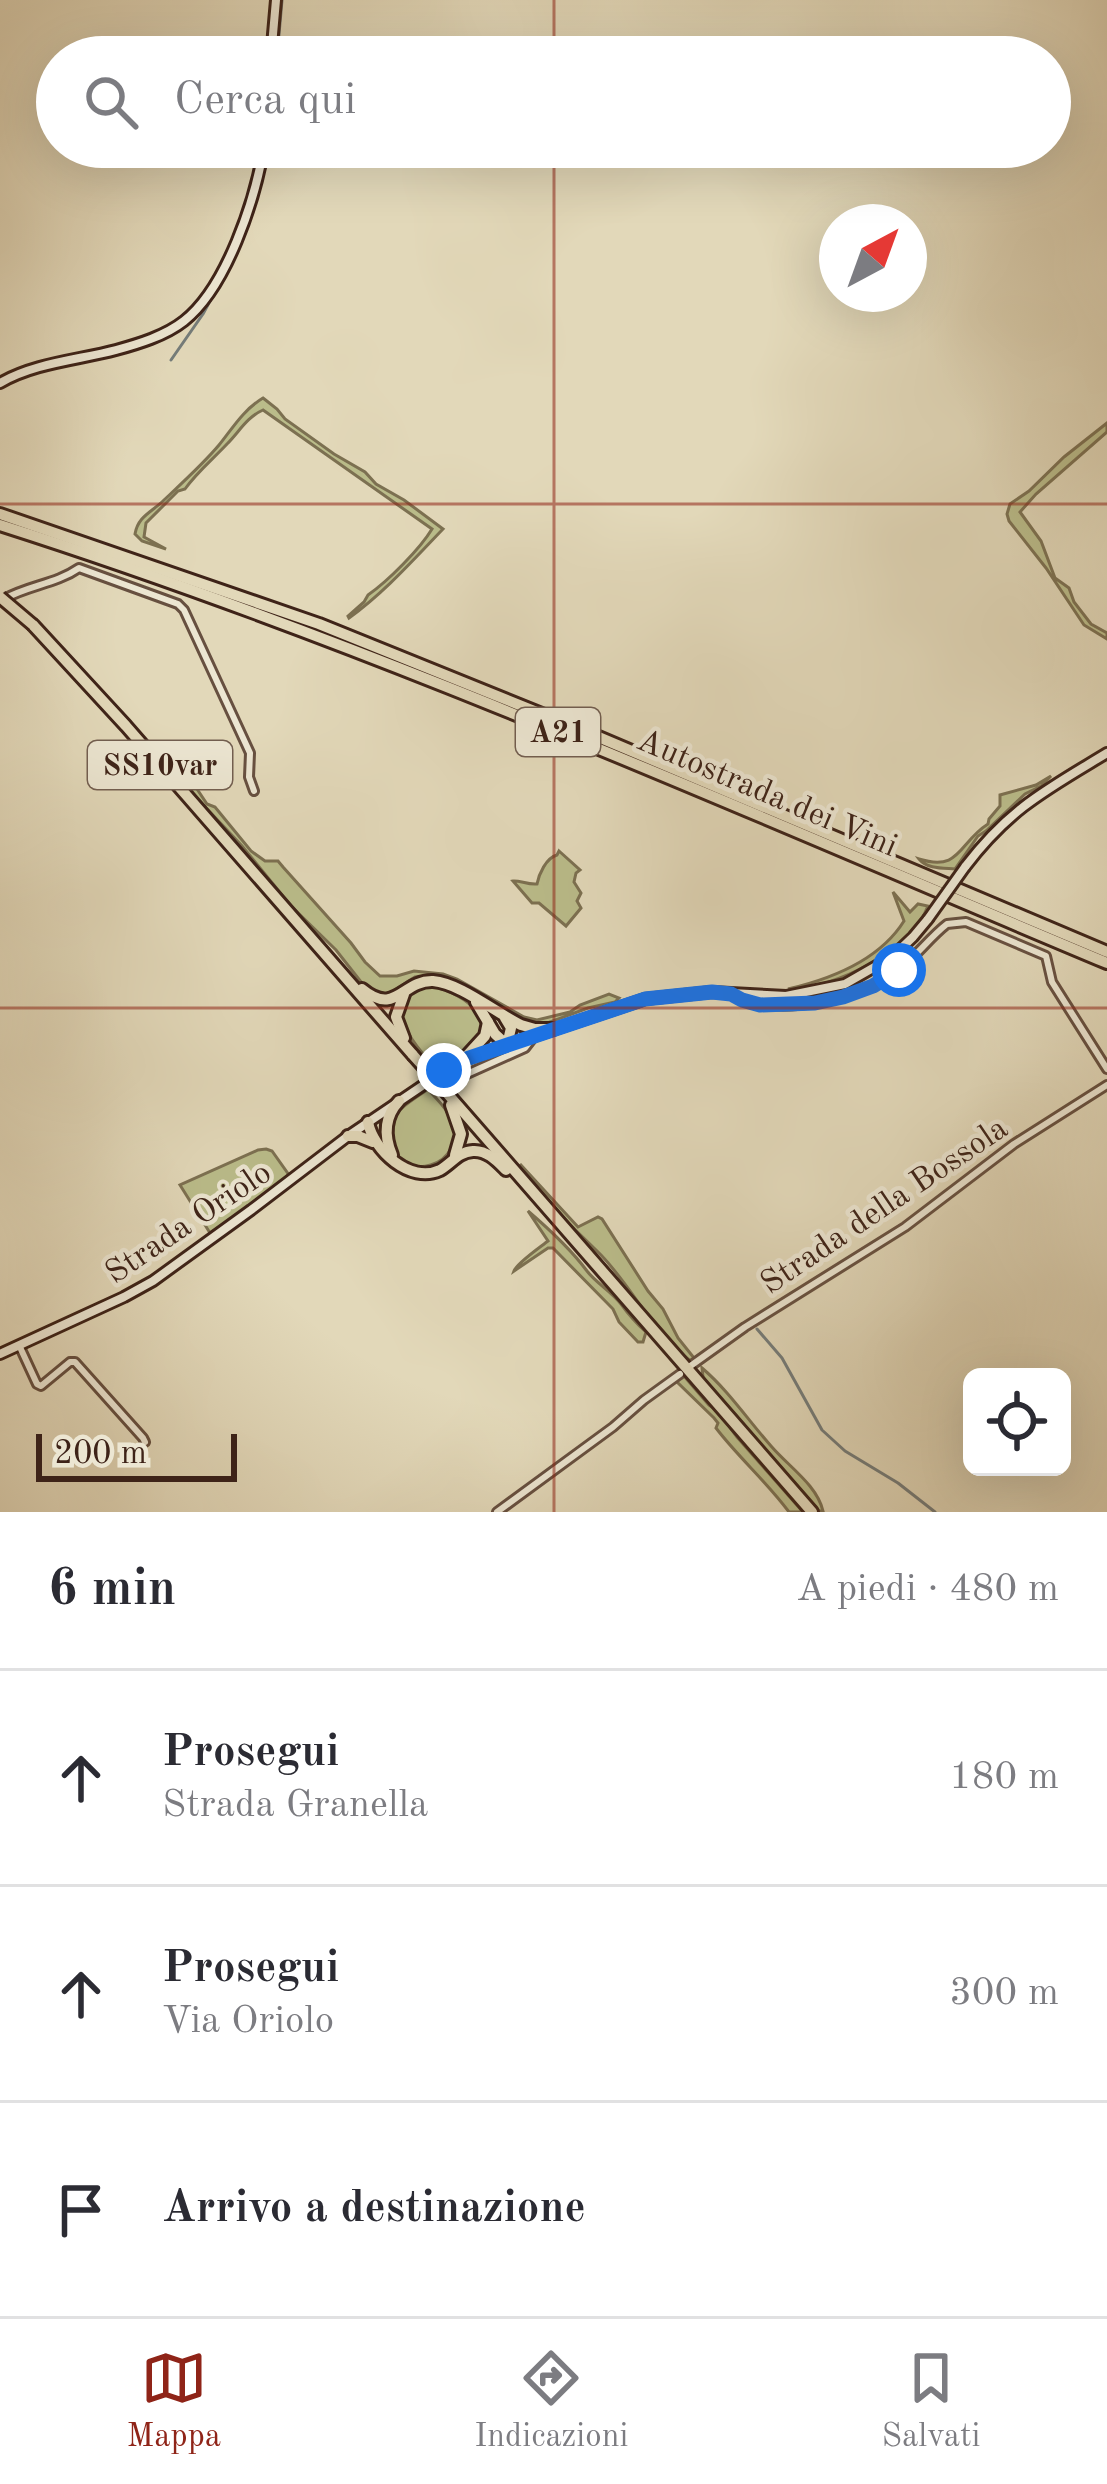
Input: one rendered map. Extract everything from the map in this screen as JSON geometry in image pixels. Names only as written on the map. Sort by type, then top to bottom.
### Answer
[{"type":"highway","name":"Autostrada dei Vini","points":[[0,514],[319,624],[1107,952]]},
{"type":"highway","name":"Autostrada dei Vini","points":[[0,525],[228,602],[405,670],[1107,964]]},
{"type":"highway","name":"SS10var","points":[[0,599],[34,625],[111,709],[812,1512]]},
{"type":"highway","points":[[349,982],[378,999],[391,1000],[418,983],[448,984],[527,1027],[553,1029]]},
{"type":"highway","points":[[405,991],[396,1022],[413,1055]]},
{"type":"highway","points":[[468,996],[507,1045],[511,1028],[501,1014]]},
{"type":"highway","points":[[463,1060],[482,1040],[488,1022]]},
{"type":"highway","points":[[382,1141],[389,1114],[399,1101]]},
{"type":"highway","points":[[368,1122],[397,1162],[413,1172],[431,1173],[454,1158],[461,1134],[454,1105]]},
{"type":"highway","points":[[348,1136],[382,1141]]},
{"type":"highway","points":[[454,1158],[478,1150],[515,1171]]},
{"type":"street","points":[[273,36],[276,0]]},
{"type":"street","points":[[0,383],[23,372],[123,348],[183,321],[223,268],[259,168]]},
{"type":"street","points":[[0,599],[44,582],[58,582],[79,568],[178,604],[250,753],[254,790]]},
{"type":"street","points":[[444,1070],[645,999],[685,993],[786,997],[845,984],[892,957],[914,938],[992,834],[1027,802],[1107,752]]},
{"type":"street","points":[[731,994],[760,1005],[843,997],[899,970],[946,924],[966,922],[1046,956],[1052,982],[1107,1069]]},
{"type":"street","points":[[458,1078],[525,1048],[535,1035]]},
{"type":"street","name":"Strada della Bossola","points":[[689,1367],[904,1227],[1014,1144],[1107,1085]]},
{"type":"street","name":"Strada Oriolo","points":[[0,1354],[153,1281],[422,1086]]},
{"type":"street","points":[[19,1345],[41,1386],[75,1362],[145,1442]]},
{"type":"street","points":[[497,1512],[680,1374]]},
{"type":"green space","points":[[263,398],[285,419],[443,529],[349,618],[432,529],[263,410],[146,523],[144,537],[166,549],[135,534],[142,518]]},
{"type":"green space","points":[[1107,423],[1107,432],[1020,512],[1041,541],[1055,578],[1069,588],[1074,602],[1091,624],[1107,633],[1107,639],[1084,625],[1007,514],[1010,504]]},
{"type":"green space","points":[[159,750],[251,851],[265,861],[278,861],[380,976],[414,971],[443,974],[537,1020],[570,1012],[609,994],[619,998],[542,1025],[516,1017],[439,975],[415,977],[380,995],[365,987],[192,793]]},
{"type":"green space","points":[[1051,776],[978,836],[955,869],[919,859],[951,859],[988,824],[1000,806],[1000,795]]},
{"type":"green space","points":[[559,851],[580,870],[574,882],[581,893],[577,901],[581,908],[566,926],[539,903],[532,903],[513,881],[537,884],[544,867]]},
{"type":"green space","points":[[893,892],[910,912],[918,904],[928,906],[906,938],[848,975],[788,989],[837,974],[894,935],[904,921]]},
{"type":"green space","points":[[428,986],[463,999],[482,1026],[469,1048],[436,1069],[410,1036],[401,1013],[412,993]]},
{"type":"green space","points":[[428,1089],[449,1115],[454,1135],[442,1159],[418,1167],[396,1154],[390,1127],[399,1111]]},
{"type":"green space","points":[[266,1149],[289,1175],[210,1233],[180,1185]]},
{"type":"green space","points":[[520,1164],[578,1227],[602,1219],[694,1358],[692,1362],[666,1339],[613,1268],[547,1201]]},
{"type":"green space","points":[[528,1211],[646,1332],[643,1342],[638,1342],[553,1248],[514,1271],[548,1241]]},
{"type":"green space","points":[[702,1368],[809,1485],[823,1511],[709,1386]]},
{"type":"green space","points":[[684,1376],[803,1512],[789,1512],[716,1428],[714,1418],[676,1381]]},
{"type":"waterway","points":[[279,36],[282,0]]},
{"type":"waterway","points":[[252,209],[263,168]]},
{"type":"waterway","points":[[171,360],[225,273]]},
{"type":"waterway","points":[[757,1329],[782,1358],[822,1430],[935,1512]]},
{"type":"route","points":[[444,1070],[645,999],[712,992],[760,1005],[815,1003],[873,986],[899,970]]}]
